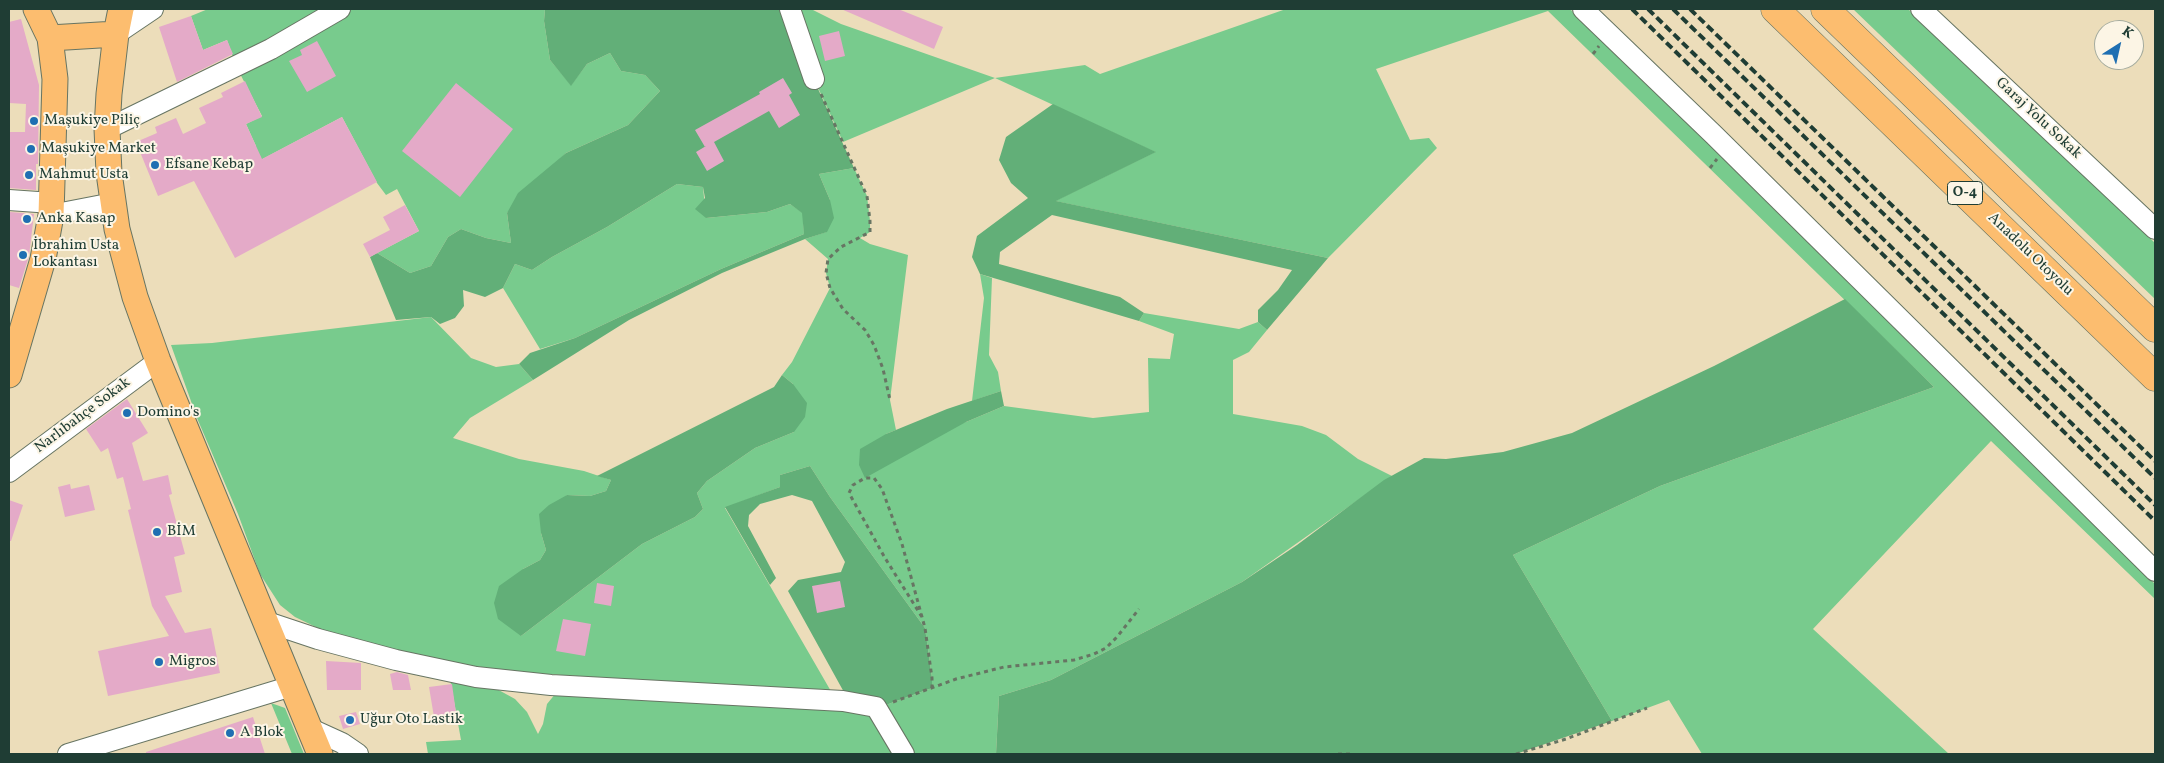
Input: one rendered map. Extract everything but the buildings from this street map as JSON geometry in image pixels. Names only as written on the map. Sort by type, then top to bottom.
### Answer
[{"type":"highway","name":"Anadolu Otoyolu","points":[[1775,9],[2155,377]]},
{"type":"highway","name":"O-4","points":[[1825,9],[2155,328]]},
{"type":"main road","points":[[9,375],[44,259],[52,209],[55,79],[50,38],[36,9]]},
{"type":"main road","points":[[122,9],[116,34],[107,129],[109,173],[113,203],[135,298],[158,360],[320,754]]},
{"type":"main road","points":[[50,38],[116,34]]},
{"type":"street","points":[[116,34],[153,9]]},
{"type":"street","points":[[107,129],[271,49],[340,9]]},
{"type":"street","points":[[790,9],[814,80]]},
{"type":"street","points":[[1582,9],[1714,135],[2155,571]]},
{"type":"street","name":"Garaj Yolu Sokak","points":[[1921,9],[2155,229]]},
{"type":"street","points":[[9,200],[52,209],[113,203]]},
{"type":"street","name":"Narlıbahçe Sokak","points":[[9,472],[158,360]]},
{"type":"street","points":[[267,622],[318,639],[396,660],[476,677],[551,685],[843,701],[876,707],[904,754]]},
{"type":"street","points":[[68,754],[292,686]]},
{"type":"street","points":[[309,728],[342,743],[358,754]]},
{"type":"path","points":[[814,80],[867,196],[870,221],[870,232],[841,247],[828,259],[826,273],[830,288],[843,309],[865,330],[874,345],[890,400]]},
{"type":"path","points":[[922,617],[885,558],[849,493],[853,485],[865,478],[874,478],[882,489],[902,544],[922,617],[932,688]]},
{"type":"path","points":[[876,707],[956,679],[1004,667],[1074,660],[1094,654],[1106,648],[1117,637],[1139,609]]},
{"type":"path","points":[[1516,754],[1566,739],[1648,708]]},
{"type":"path","points":[[1338,754],[1352,754]]},
{"type":"green space","points":[[208,9],[545,9],[544,21],[550,60],[571,85],[587,64],[610,53],[621,71],[645,75],[660,91],[628,125],[566,153],[507,213],[511,243],[486,238],[461,229],[448,237],[431,266],[410,273],[377,253],[419,231],[397,189],[386,195],[377,183],[342,117],[200,192],[256,146],[246,124],[262,116],[236,66],[227,40],[203,50],[191,16]]},
{"type":"green space","points":[[545,9],[790,9],[814,80],[854,168],[819,174],[830,200],[834,218],[827,232],[722,273],[629,320],[533,380],[519,364],[530,353],[575,338],[721,269],[804,234],[802,213],[790,204],[767,212],[706,218],[695,209],[705,198],[703,187],[677,184],[532,270],[515,264],[503,288],[485,297],[463,290],[464,306],[455,318],[440,324],[431,317],[396,320],[370,257],[377,253],[410,273],[431,266],[448,237],[461,229],[486,238],[511,243],[507,213],[518,193],[566,153],[628,125],[660,91],[645,75],[621,71],[610,53],[587,64],[571,86],[550,60],[544,21]]},
{"type":"green space","points":[[790,9],[811,9],[841,24],[995,78],[843,142],[814,79]]},
{"type":"green space","points":[[1286,9],[1570,9],[1597,36],[1656,86],[2155,584],[2155,599],[1991,441],[1813,629],[1949,754],[1702,754],[1669,700],[1612,721],[1513,555],[1660,486],[1934,387],[1548,11],[1376,69],[1410,140],[1429,138],[1437,148],[1328,258],[1055,201],[1155,152],[995,78],[1085,65],[1100,74]]},
{"type":"green space","points":[[1853,9],[1908,9],[2155,243],[2155,299]]},
{"type":"green space","points":[[1053,104],[1156,152],[1056,201],[1328,258],[1267,330],[1258,322],[1258,310],[1278,290],[1292,270],[1052,215],[1000,252],[999,264],[1120,297],[1144,313],[1139,321],[980,274],[972,257],[977,236],[1028,198],[1011,183],[999,160],[1006,137]]},
{"type":"green space","points":[[854,168],[867,196],[870,221],[870,232],[860,238],[870,244],[908,255],[890,400],[896,430],[886,434],[966,422],[1004,406],[1093,418],[1149,412],[1148,358],[1170,359],[1174,334],[1139,321],[1144,313],[1239,329],[1258,322],[1267,330],[1249,352],[1233,360],[1233,414],[1302,426],[1326,435],[1358,459],[1392,476],[1242,582],[1051,680],[999,696],[996,754],[911,754],[883,706],[932,688],[925,628],[830,497],[810,466],[780,475],[780,487],[725,508],[832,693],[517,672],[453,663],[349,640],[295,617],[280,605],[260,574],[238,514],[197,418],[171,345],[212,343],[431,317],[471,358],[496,367],[519,364],[533,380],[470,418],[453,438],[519,459],[584,471],[611,480],[606,491],[590,496],[567,495],[541,533],[546,550],[540,560],[523,569],[521,636],[642,544],[695,517],[703,509],[697,493],[707,481],[755,448],[794,432],[793,384],[782,375],[792,362],[830,288],[826,273],[828,259],[805,239],[826,232],[830,200],[819,174]]},
{"type":"green space","points":[[677,184],[703,187],[706,218],[767,212],[790,204],[803,213],[804,234],[721,269],[575,338],[540,349],[503,288],[515,264],[532,270]]},
{"type":"green space","points":[[980,274],[992,278],[989,355],[998,372],[1001,391],[972,401],[984,298]]},
{"type":"green space","points":[[1845,299],[1934,387],[1660,486],[1513,555],[1612,721],[1516,754],[996,754],[999,696],[1051,680],[1242,582],[1297,545],[1384,480],[1424,458],[1446,459],[1503,452],[1572,433],[1714,366]]},
{"type":"green space","points":[[782,375],[793,384],[807,403],[805,417],[794,432],[755,448],[707,481],[697,493],[703,509],[695,517],[642,544],[521,636],[498,619],[494,603],[499,586],[523,569],[540,560],[546,550],[541,533],[539,514],[549,505],[567,495],[590,496],[606,491],[611,480],[597,476],[774,387]]},
{"type":"green space","points":[[1001,391],[1004,406],[966,422],[865,478],[859,465],[860,449],[886,434],[947,409]]},
{"type":"green space","points":[[810,466],[830,497],[925,628],[932,688],[883,706],[845,694],[788,591],[798,580],[841,572],[845,562],[812,501],[792,495],[760,504],[749,515],[748,526],[776,578],[770,585],[725,507],[780,487],[780,475]]},
{"type":"green space","points":[[450,679],[495,688],[515,699],[527,712],[538,734],[543,724],[547,704],[556,693],[855,709],[872,715],[896,754],[428,754],[426,742],[461,740]]},
{"type":"green space","points":[[271,703],[285,708],[304,754],[292,754]]},
{"type":"railway","points":[[1632,9],[2155,521]]},
{"type":"railway","points":[[1648,9],[2155,505]]},
{"type":"railway","points":[[1673,9],[2155,478]]},
{"type":"railway","points":[[1690,9],[2155,461]]},
{"type":"place","name":"Maşukiye Piliç","points":[[34,121]]},
{"type":"place","name":"Maşukiye Market","points":[[31,149]]},
{"type":"place","name":"Efsane Kebap","points":[[155,165]]},
{"type":"place","name":"Mahmut Usta","points":[[29,175]]},
{"type":"place","name":"Anka Kasap","points":[[27,219]]},
{"type":"place","name":"İbrahim Usta Lokantası","points":[[23,255]]},
{"type":"place","name":"Domino's","points":[[127,413]]},
{"type":"place","name":"BİM","points":[[157,532]]},
{"type":"place","name":"Migros","points":[[159,662]]},
{"type":"place","name":"Uğur Oto Lastik","points":[[350,720]]},
{"type":"place","name":"A Blok","points":[[230,733]]}]
